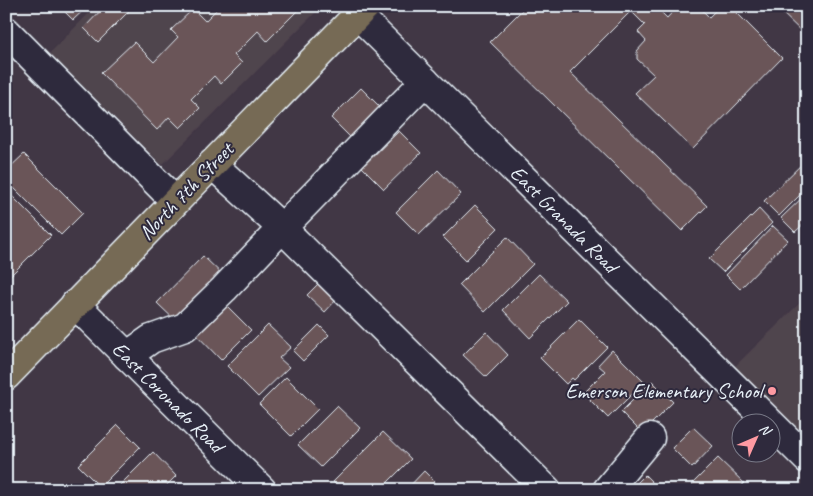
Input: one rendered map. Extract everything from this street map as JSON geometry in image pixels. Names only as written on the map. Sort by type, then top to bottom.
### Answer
[{"type":"main road","name":"North 7th Street","points":[[6,376],[362,10]]},
{"type":"street","name":"East Granada Road","points":[[362,10],[425,81],[807,460]]},
{"type":"street","points":[[6,31],[176,201]]},
{"type":"street","points":[[127,356],[151,339],[186,327],[425,81]]},
{"type":"street","points":[[212,164],[282,228],[547,490]]},
{"type":"street","name":"East Coronado Road","points":[[75,304],[262,490]]},
{"type":"street","points":[[607,490],[650,438]]},
{"type":"shaded area","points":[[96,6],[322,6],[162,165],[50,53]]},
{"type":"shaded area","name":"Emerson Elementary School","points":[[807,296],[807,459],[780,432],[780,414],[761,414],[724,377]]},
{"type":"building","points":[[59,6],[88,6],[73,20]]},
{"type":"building","points":[[105,6],[134,6],[98,42],[84,28]]},
{"type":"building","points":[[220,6],[298,6],[300,8],[267,41],[258,31],[234,55],[242,63],[221,84],[214,76],[191,99],[200,108],[180,128],[169,117],[157,130],[101,73],[134,42],[154,62],[178,37],[171,30],[193,9],[205,21]]},
{"type":"building","points":[[526,6],[655,6],[667,18],[678,6],[698,6],[709,17],[720,6],[730,6],[782,58],[693,149],[635,93],[654,75],[637,59],[637,51],[646,41],[638,32],[645,25],[631,11],[570,72],[707,206],[682,231],[490,42]]},
{"type":"building","points":[[775,6],[807,6],[807,37]]},
{"type":"building","points":[[361,88],[384,111],[354,141],[331,118]]},
{"type":"building","points":[[399,131],[421,153],[384,189],[362,167]]},
{"type":"building","points":[[24,154],[83,213],[61,235],[6,180],[6,171]]},
{"type":"building","points":[[807,159],[807,188],[779,216],[764,201]]},
{"type":"building","points":[[438,170],[461,194],[419,235],[396,212]]},
{"type":"building","points":[[6,190],[51,235],[6,280]]},
{"type":"building","points":[[807,193],[807,221],[795,232],[781,218]]},
{"type":"building","points":[[475,205],[498,228],[466,260],[443,237]]},
{"type":"building","points":[[759,209],[772,223],[723,272],[709,259]]},
{"type":"building","points":[[773,226],[788,240],[740,289],[726,275]]},
{"type":"building","points":[[507,237],[533,264],[485,312],[459,285]]},
{"type":"building","points":[[203,256],[227,279],[181,326],[157,303]]},
{"type":"building","points":[[539,274],[567,301],[530,338],[503,310]]},
{"type":"building","points":[[319,283],[336,300],[325,312],[307,295]]},
{"type":"building","points":[[221,300],[251,330],[221,360],[191,329]]},
{"type":"building","points":[[579,319],[607,347],[574,380],[572,378],[566,384],[540,358]]},
{"type":"building","points":[[268,325],[291,347],[279,358],[289,367],[258,397],[227,366]]},
{"type":"building","points":[[319,325],[329,335],[303,361],[293,351]]},
{"type":"building","points":[[486,332],[508,355],[486,377],[463,355]]},
{"type":"building","points":[[612,350],[644,382],[608,418],[583,393],[605,371],[598,365]]},
{"type":"building","points":[[286,377],[318,409],[291,436],[259,404]]},
{"type":"building","points":[[652,381],[673,402],[642,433],[621,412]]},
{"type":"building","points":[[337,406],[360,428],[321,467],[298,445]]},
{"type":"building","points":[[118,425],[140,447],[100,487],[78,465]]},
{"type":"building","points":[[693,427],[713,446],[692,468],[672,448]]},
{"type":"building","points":[[383,432],[411,459],[380,490],[341,490],[333,482]]},
{"type":"building","points":[[153,452],[176,476],[162,490],[123,490],[119,486]]},
{"type":"building","points":[[718,458],[744,483],[737,490],[698,490],[692,484]]},
{"type":"building","points":[[424,471],[443,490],[406,490]]},
{"type":"building","points":[[645,475],[660,490],[630,490]]},
{"type":"place","name":"Emerson Elementary School","points":[[772,391]]}]
